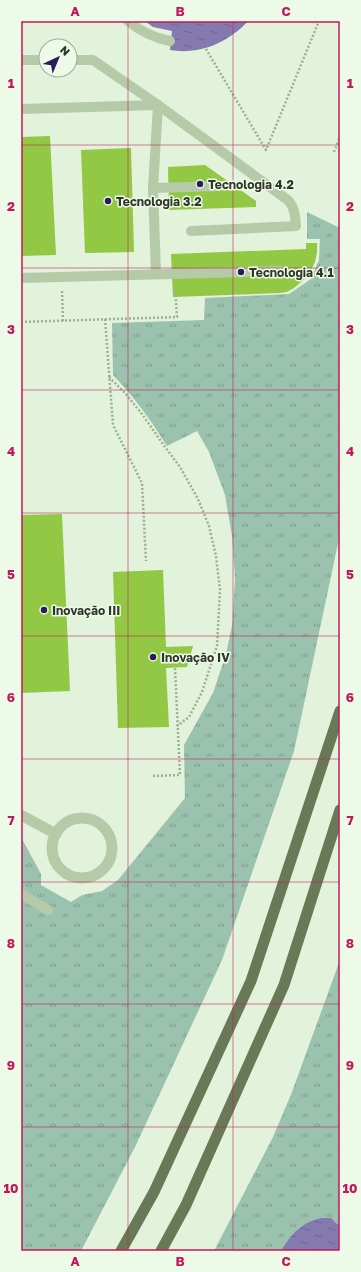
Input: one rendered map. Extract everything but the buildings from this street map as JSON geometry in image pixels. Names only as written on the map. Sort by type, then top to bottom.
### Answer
[{"type":"main road","points":[[121,1251],[154,1192],[251,981],[340,711]]},
{"type":"main road","points":[[161,1251],[186,1205],[284,985],[340,810]]},
{"type":"street","points":[[21,816],[56,834]]},
{"type":"street","points":[[84,818],[93,820],[100,824],[110,838],[112,846],[108,862],[104,868],[91,877],[75,877],[68,874],[58,864],[53,852],[53,842],[56,834],[61,827],[68,822],[84,818]]},
{"type":"lane","points":[[128,21],[148,34],[161,40],[170,41]]},
{"type":"lane","points":[[21,60],[38,60]]},
{"type":"lane","points":[[78,60],[93,60],[158,105],[289,201],[295,213],[296,226],[191,231]]},
{"type":"lane","points":[[21,109],[158,105]]},
{"type":"lane","points":[[156,274],[153,188],[158,105]]},
{"type":"lane","points":[[153,188],[222,186]]},
{"type":"lane","points":[[21,278],[280,271]]},
{"type":"lane","points":[[21,894],[48,910]]},
{"type":"path","points":[[206,49],[266,150],[319,21]]},
{"type":"path","points":[[334,152],[340,137]]},
{"type":"path","points":[[61,277],[63,321]]},
{"type":"path","points":[[21,322],[176,317],[175,296]]},
{"type":"path","points":[[105,319],[113,425],[142,483],[146,561]]},
{"type":"path","points":[[110,377],[142,414],[180,466],[198,499],[209,526],[216,556],[220,590],[217,646],[202,692],[189,717],[177,726]]},
{"type":"path","points":[[153,776],[180,775],[175,668]]},
{"type":"green space","points":[[307,212],[340,228],[340,534],[294,751],[222,960],[135,1147],[81,1251],[21,1251],[21,837],[41,874],[41,885],[71,902],[82,895],[102,891],[118,880],[185,798],[184,745],[213,693],[226,654],[232,626],[235,579],[232,536],[225,495],[209,452],[197,431],[167,446],[142,409],[113,375],[112,323],[204,320],[205,298],[289,294],[311,279],[319,260],[320,239],[307,239]]},
{"type":"green space","points":[[340,960],[340,1251],[214,1251],[273,1137],[292,1092]]},
{"type":"water","points":[[145,21],[248,21],[231,36],[212,46],[192,51],[181,51],[170,50],[172,31],[153,27]]},
{"type":"water","points":[[331,1218],[340,1227],[340,1251],[281,1251],[297,1230],[314,1220]]},
{"type":"place","name":"Tecnologia 4.2","points":[[200,184]]},
{"type":"place","name":"Tecnologia 3.2","points":[[108,201]]},
{"type":"place","name":"Tecnologia 4.1","points":[[241,272]]},
{"type":"place","name":"Inovação III","points":[[44,610]]},
{"type":"place","name":"Inovação IV","points":[[153,657]]}]
